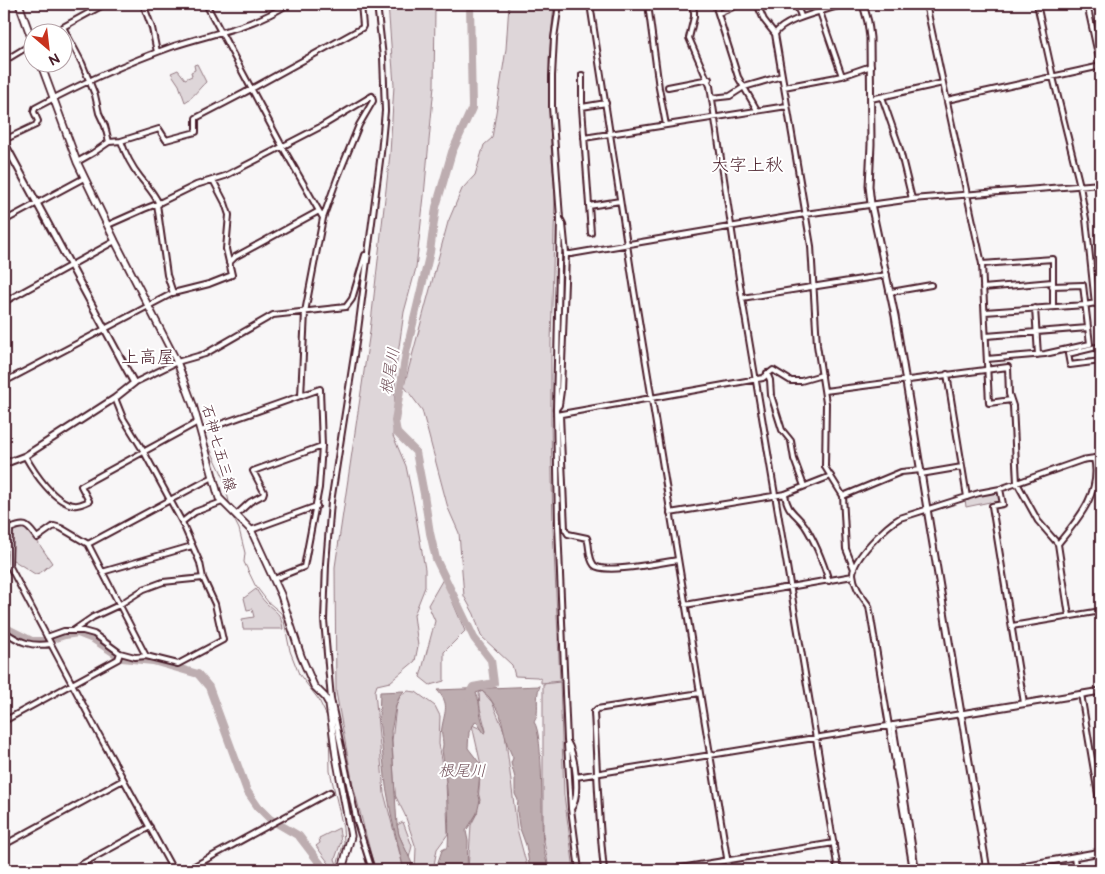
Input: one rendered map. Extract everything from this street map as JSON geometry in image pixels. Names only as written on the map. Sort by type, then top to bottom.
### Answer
[{"type":"main road","points":[[19,4],[26,22]]},
{"type":"main road","name":"石神七五三線","points":[[44,72],[84,178],[177,362],[198,422],[222,502],[251,530],[274,579],[301,656],[314,686],[329,704],[336,756],[351,836],[342,870]]},
{"type":"street","points":[[72,22],[105,4]]},
{"type":"street","points":[[144,4],[157,52]]},
{"type":"street","points":[[206,4],[323,218]]},
{"type":"street","points":[[134,383],[4,141],[36,125],[38,121],[34,112],[35,108],[88,80],[157,52],[238,28],[288,4]]},
{"type":"street","points":[[77,162],[109,142],[121,141],[159,129],[166,140],[196,132],[196,118],[362,28],[361,4]]},
{"type":"street","points":[[372,870],[357,822],[331,699],[324,620],[331,502],[358,330],[385,111],[383,57],[377,4]]},
{"type":"street","points":[[559,4],[554,38],[552,107],[560,218],[556,409],[558,415],[565,529],[568,534],[587,538],[592,562],[600,569],[614,569],[678,560]]},
{"type":"street","points":[[590,4],[651,397],[728,870]]},
{"type":"street","points":[[648,4],[666,125]]},
{"type":"street","points":[[690,4],[694,11],[694,16],[689,38],[709,80],[742,298],[838,870]]},
{"type":"street","points":[[715,4],[738,77],[757,110]]},
{"type":"street","points":[[718,13],[740,4]]},
{"type":"street","points":[[757,4],[764,20],[775,34],[811,246],[817,345],[826,404],[825,467],[843,496],[846,549],[854,568]]},
{"type":"street","points":[[796,4],[801,16]]},
{"type":"street","points":[[775,34],[778,29],[801,16],[844,4]]},
{"type":"street","points":[[863,4],[868,22],[871,66],[869,186],[878,243],[891,292],[987,870]]},
{"type":"street","points":[[926,4],[982,264],[990,403],[1011,400]]},
{"type":"street","points":[[1037,4],[1080,186],[1086,218],[1095,304]]},
{"type":"street","points":[[947,100],[1101,67],[1087,4]]},
{"type":"street","points":[[820,12],[842,76]]},
{"type":"street","points":[[72,44],[95,95],[109,142]]},
{"type":"street","points":[[4,61],[22,50]]},
{"type":"street","points":[[784,87],[842,76],[871,66]]},
{"type":"street","points":[[582,75],[588,206],[592,233]]},
{"type":"street","points":[[712,98],[730,96],[744,87],[782,76]]},
{"type":"street","points":[[668,87],[709,80]]},
{"type":"street","points":[[871,99],[943,83]]},
{"type":"street","points":[[108,225],[158,204],[196,185],[213,180],[322,126],[372,96],[373,101],[359,125],[323,218],[305,312],[301,396]]},
{"type":"street","points":[[882,97],[899,146],[912,199]]},
{"type":"street","points":[[582,107],[606,103]]},
{"type":"street","points":[[584,138],[787,106]]},
{"type":"street","points":[[121,141],[136,171],[155,195],[158,204],[167,274],[173,293]]},
{"type":"street","points":[[4,221],[84,178]]},
{"type":"street","points":[[4,382],[173,293],[209,284],[232,275],[226,249],[229,215],[226,204],[213,180]]},
{"type":"street","points":[[566,254],[872,204],[968,194],[1101,184]]},
{"type":"street","points":[[588,206],[620,201]]},
{"type":"street","points":[[229,263],[236,257],[319,211]]},
{"type":"street","points":[[556,409],[559,405],[561,391],[566,254],[564,224],[560,218]]},
{"type":"street","points":[[4,302],[115,241]]},
{"type":"street","points":[[4,464],[25,456],[115,398],[134,383],[177,362],[205,354],[273,315],[346,307],[352,300],[368,246]]},
{"type":"street","points":[[982,264],[1053,259],[1053,307]]},
{"type":"street","points":[[742,298],[887,275]]},
{"type":"street","points":[[984,288],[1052,284],[1084,285],[1090,344],[1038,355],[987,359]]},
{"type":"street","points":[[891,292],[931,285]]},
{"type":"street","points":[[984,312],[1085,305],[1101,302]]},
{"type":"street","points":[[1035,308],[1038,355]]},
{"type":"street","points":[[986,336],[1088,328]]},
{"type":"street","points":[[1101,346],[1068,354],[1070,365],[1101,361]]},
{"type":"street","points":[[825,391],[1008,366],[1009,394],[1013,406],[1017,483],[1038,521],[1058,544],[1068,616]]},
{"type":"street","points":[[558,415],[651,397],[756,380],[763,378],[773,370],[791,381],[801,381],[822,375]]},
{"type":"street","points":[[767,373],[770,380],[771,395],[782,430],[791,441],[794,459],[804,486]]},
{"type":"street","points":[[947,374],[967,497]]},
{"type":"street","points":[[200,431],[320,389],[322,446],[317,506],[304,567],[274,579]]},
{"type":"street","points":[[4,720],[119,655],[146,656],[178,664],[223,640],[215,604],[182,522],[123,418],[115,398]]},
{"type":"street","points":[[558,415],[559,535],[567,742],[571,809],[579,870]]},
{"type":"street","points":[[25,456],[42,482],[67,503],[73,506],[80,505],[89,500],[81,486],[198,422]]},
{"type":"street","points":[[236,514],[250,502],[263,495],[264,492],[253,471],[322,446]]},
{"type":"street","points":[[915,870],[869,606],[856,589],[853,576],[854,568],[865,551],[891,523],[911,513],[1000,489],[1056,468],[1101,457]]},
{"type":"street","points":[[1058,544],[1083,513],[1093,489],[1097,469],[1094,458]]},
{"type":"street","points":[[843,496],[901,472],[921,472],[962,467]]},
{"type":"street","points":[[670,513],[785,494],[831,476]]},
{"type":"street","points":[[88,544],[213,477]]},
{"type":"street","points":[[1000,489],[1003,504],[992,506],[1024,703]]},
{"type":"street","points":[[1093,489],[1101,492]]},
{"type":"street","points":[[785,494],[788,507],[805,526],[816,546],[829,581]]},
{"type":"street","points":[[182,522],[195,512],[222,502]]},
{"type":"street","points":[[251,530],[317,506]]},
{"type":"street","points":[[4,519],[10,529],[9,565],[173,870]]},
{"type":"street","points":[[10,529],[24,525],[28,526],[37,538],[54,526],[61,528],[88,544],[146,656]]},
{"type":"street","points":[[102,572],[192,546]]},
{"type":"street","points":[[685,605],[853,576]]},
{"type":"street","points":[[74,630],[93,617],[119,605],[144,589],[163,582],[203,578]]},
{"type":"street","points":[[1012,626],[1101,611]]},
{"type":"street","points":[[47,637],[64,631],[74,630],[94,634],[119,655]]},
{"type":"street","points":[[4,631],[17,640],[28,644],[40,646],[50,644]]},
{"type":"street","points":[[576,777],[1101,691]]},
{"type":"street","points":[[604,870],[597,799],[598,773],[594,712],[597,709],[700,693]]},
{"type":"street","points":[[1081,694],[1101,812]]},
{"type":"street","points":[[567,742],[571,749],[576,777],[574,805],[571,809]]},
{"type":"street","points":[[4,845],[123,780]]},
{"type":"street","points":[[187,870],[330,792]]},
{"type":"street","points":[[71,870],[150,827]]},
{"type":"street","points":[[670,870],[834,843]]},
{"type":"street","points":[[1015,870],[1028,865],[1101,852]]},
{"type":"street","points":[[1074,858],[1076,870]]},
{"type":"shaded area","points":[[388,4],[435,4],[434,86],[424,196],[416,268],[404,312],[396,368],[393,436],[406,466],[425,569],[425,587],[414,615],[418,646],[415,661],[390,682],[377,685],[375,691],[384,793],[404,870],[375,870],[353,785],[336,692],[335,567],[370,331],[390,154],[394,85]]},
{"type":"shaded area","points":[[509,4],[554,4],[549,59],[551,144],[555,196],[551,422],[553,529],[560,681],[541,683],[541,679],[537,677],[515,676],[512,665],[481,636],[474,614],[464,596],[459,533],[448,508],[422,410],[404,386],[448,222],[462,189],[475,175],[484,145],[492,138],[506,49]]},
{"type":"shaded area","points":[[197,64],[206,82],[185,102],[179,85],[171,73],[178,70],[185,79],[192,76],[191,72],[195,70],[194,65]]},
{"type":"shaded area","points":[[999,491],[1002,502],[991,504],[990,502],[966,507],[965,499]]},
{"type":"shaded area","points":[[22,527],[29,529],[52,563],[40,573],[35,574],[10,558],[14,530]]},
{"type":"shaded area","points":[[443,579],[465,631],[444,652],[444,681],[430,685],[420,677],[435,621],[428,605]]},
{"type":"shaded area","points":[[256,589],[278,614],[283,629],[243,629],[242,619],[254,617],[252,609],[247,610],[244,598]]},
{"type":"shaded area","points":[[560,682],[564,795],[574,870],[549,870],[543,835],[543,684]]},
{"type":"shaded area","points":[[408,691],[416,692],[435,706],[440,716],[439,744],[446,781],[448,834],[437,849],[433,870],[415,870],[416,848],[405,815],[395,795],[392,741],[396,706],[400,696]]},
{"type":"shaded area","points":[[482,691],[492,702],[505,733],[517,829],[528,870],[468,870],[471,825],[477,813],[481,765],[472,725],[486,731],[480,708],[479,693]]},
{"type":"shaded area","points":[[403,822],[412,846],[409,858],[399,835],[397,825]]},
{"type":"shaded area","points":[[339,828],[341,842],[335,859],[338,867],[334,870],[316,846],[320,843],[319,838]]},
{"type":"water","points":[[540,686],[537,714],[534,722],[539,743],[542,779],[543,844],[548,870],[530,870],[526,845],[519,826],[518,800],[515,794],[515,778],[511,763],[513,758],[507,744],[500,714],[489,697],[482,691],[476,693],[486,732],[484,733],[476,721],[469,732],[468,748],[481,765],[478,792],[480,800],[477,813],[466,831],[468,841],[467,870],[438,870],[438,862],[442,850],[448,847],[449,823],[447,786],[442,750],[442,730],[446,707],[444,699],[437,690]]},
{"type":"water","name":"根尾川","points":[[404,691],[396,705],[391,731],[397,825],[399,835],[415,870],[404,870],[386,786],[379,718],[380,692]]},
{"type":"waterway","name":"根尾川","points":[[468,696],[473,687],[494,683],[491,660],[474,638],[436,559],[416,452],[397,433],[395,421],[406,353],[430,252],[436,207],[452,152],[472,108],[470,4]]},
{"type":"waterway","points":[[182,363],[203,428]]},
{"type":"waterway","points":[[204,432],[223,476],[230,506]]},
{"type":"waterway","points":[[232,515],[239,529],[245,553],[244,562],[255,585],[268,602],[281,613],[290,651],[299,674],[319,700],[329,721]]},
{"type":"waterway","points":[[4,627],[32,641],[46,641],[78,633],[93,639],[122,658],[153,661],[198,674],[209,687],[247,791],[258,807],[270,819],[299,836],[325,870]]},
{"type":"waterway","points":[[329,725],[330,771],[343,828],[344,842],[338,862],[340,868]]},
{"type":"district","name":"大字上秋","points":[[747,165]]},
{"type":"district","name":"上高屋","points":[[148,357]]}]
